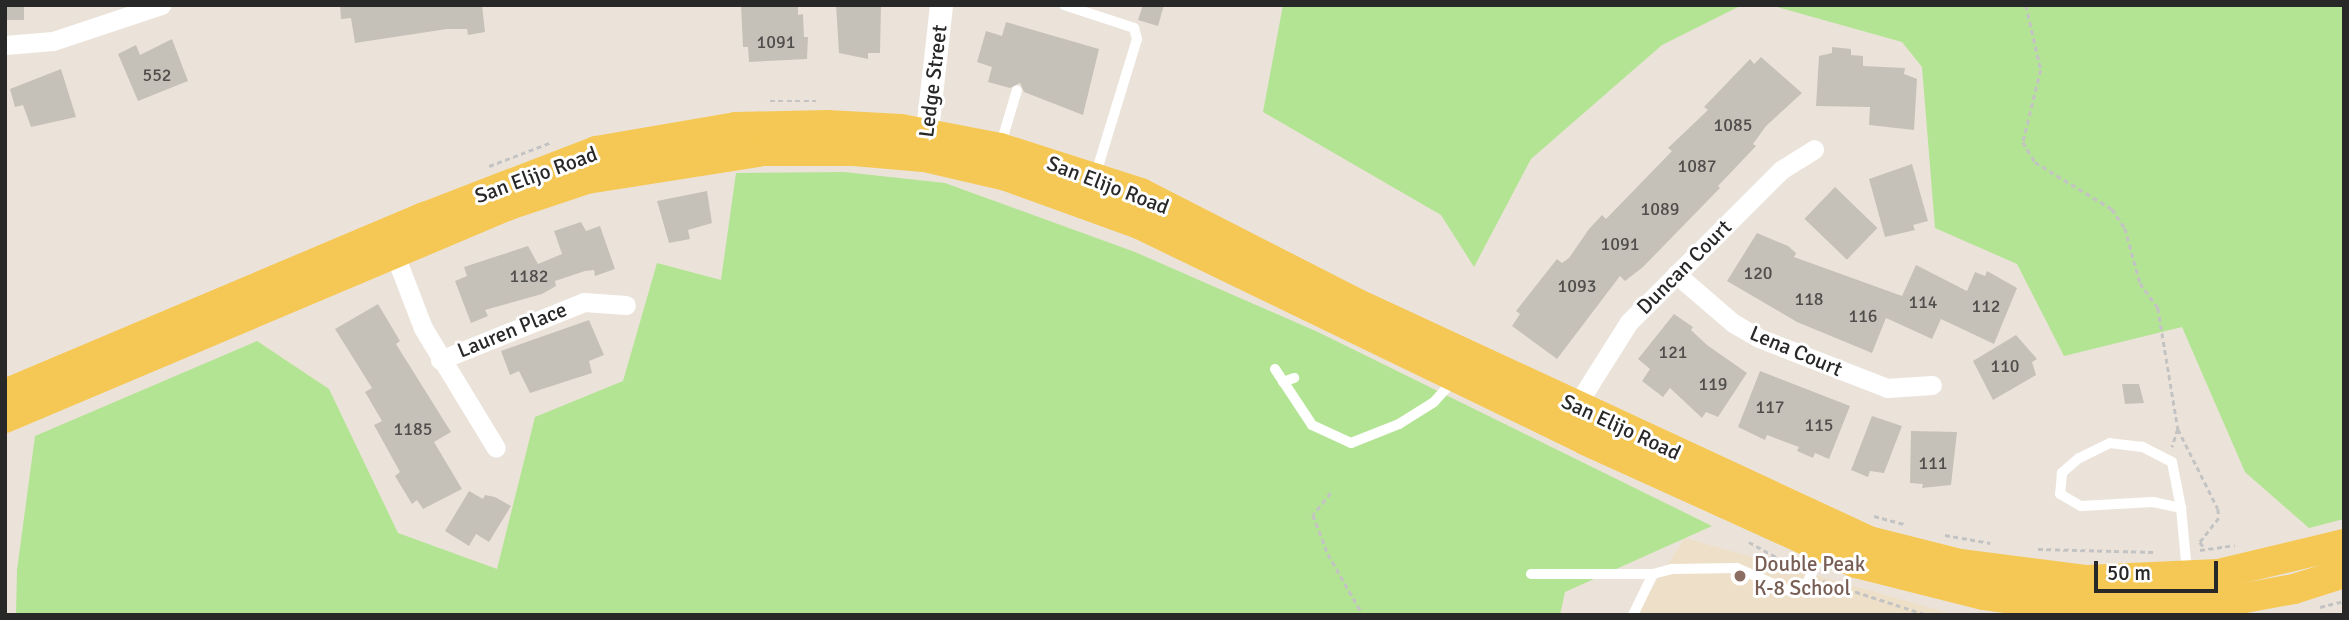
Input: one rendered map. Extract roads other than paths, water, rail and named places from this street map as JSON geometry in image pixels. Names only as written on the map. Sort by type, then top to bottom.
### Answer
[{"type":"main road","name":"San Elijo Road","points":[[5,394],[449,207],[596,151],[736,127],[828,125],[1003,162],[1139,224],[1455,378],[1817,562],[1856,563],[1983,595],[2085,609],[2187,598]]},
{"type":"main road","name":"San Elijo Road","points":[[5,418],[509,205],[587,179],[660,164],[804,150],[925,145]]},
{"type":"main road","points":[[1003,162],[1071,183],[1082,184],[1095,177]]},
{"type":"main road","name":"San Elijo Road","points":[[1095,177],[1141,193],[1354,302],[1869,541],[1959,564],[2087,580],[2187,598]]},
{"type":"main road","points":[[2187,598],[2218,574],[2344,544]]},
{"type":"main road","points":[[2187,598],[2294,589],[2344,573]]},
{"type":"street","points":[[5,45],[53,41],[161,5]]},
{"type":"street","name":"Ledge Street","points":[[925,145],[941,5]]},
{"type":"street","name":"Duncan Court","points":[[1576,406],[1613,341],[1781,170],[1814,149]]},
{"type":"street","name":"Lauren Place","points":[[395,255],[440,360],[495,448]]},
{"type":"street","name":"Lena Court","points":[[1676,274],[1733,323],[1759,338],[1887,388],[1932,386]]},
{"type":"street","name":"Lauren Place","points":[[440,360],[584,302],[626,305]]},
{"type":"lane","points":[[1064,5],[1134,28],[1137,39],[1095,177]]},
{"type":"lane","points":[[1003,162],[1017,90]]},
{"type":"lane","points":[[1275,369],[1312,425],[1351,443],[1399,425],[1434,402],[1455,378]]},
{"type":"lane","points":[[1283,382],[1294,378]]},
{"type":"lane","points":[[2181,508],[2153,502],[2081,506],[2060,494],[2062,472],[2079,458],[2110,443],[2142,447],[2168,460],[2181,508],[2187,598]]},
{"type":"lane","points":[[1531,574],[1653,574],[1672,569],[1737,569],[1790,591],[1807,583],[1817,562]]},
{"type":"lane","points":[[1633,615],[1653,574]]},
{"type":"place","name":"Double Peak K-8 School","points":[[1740,576]]}]
